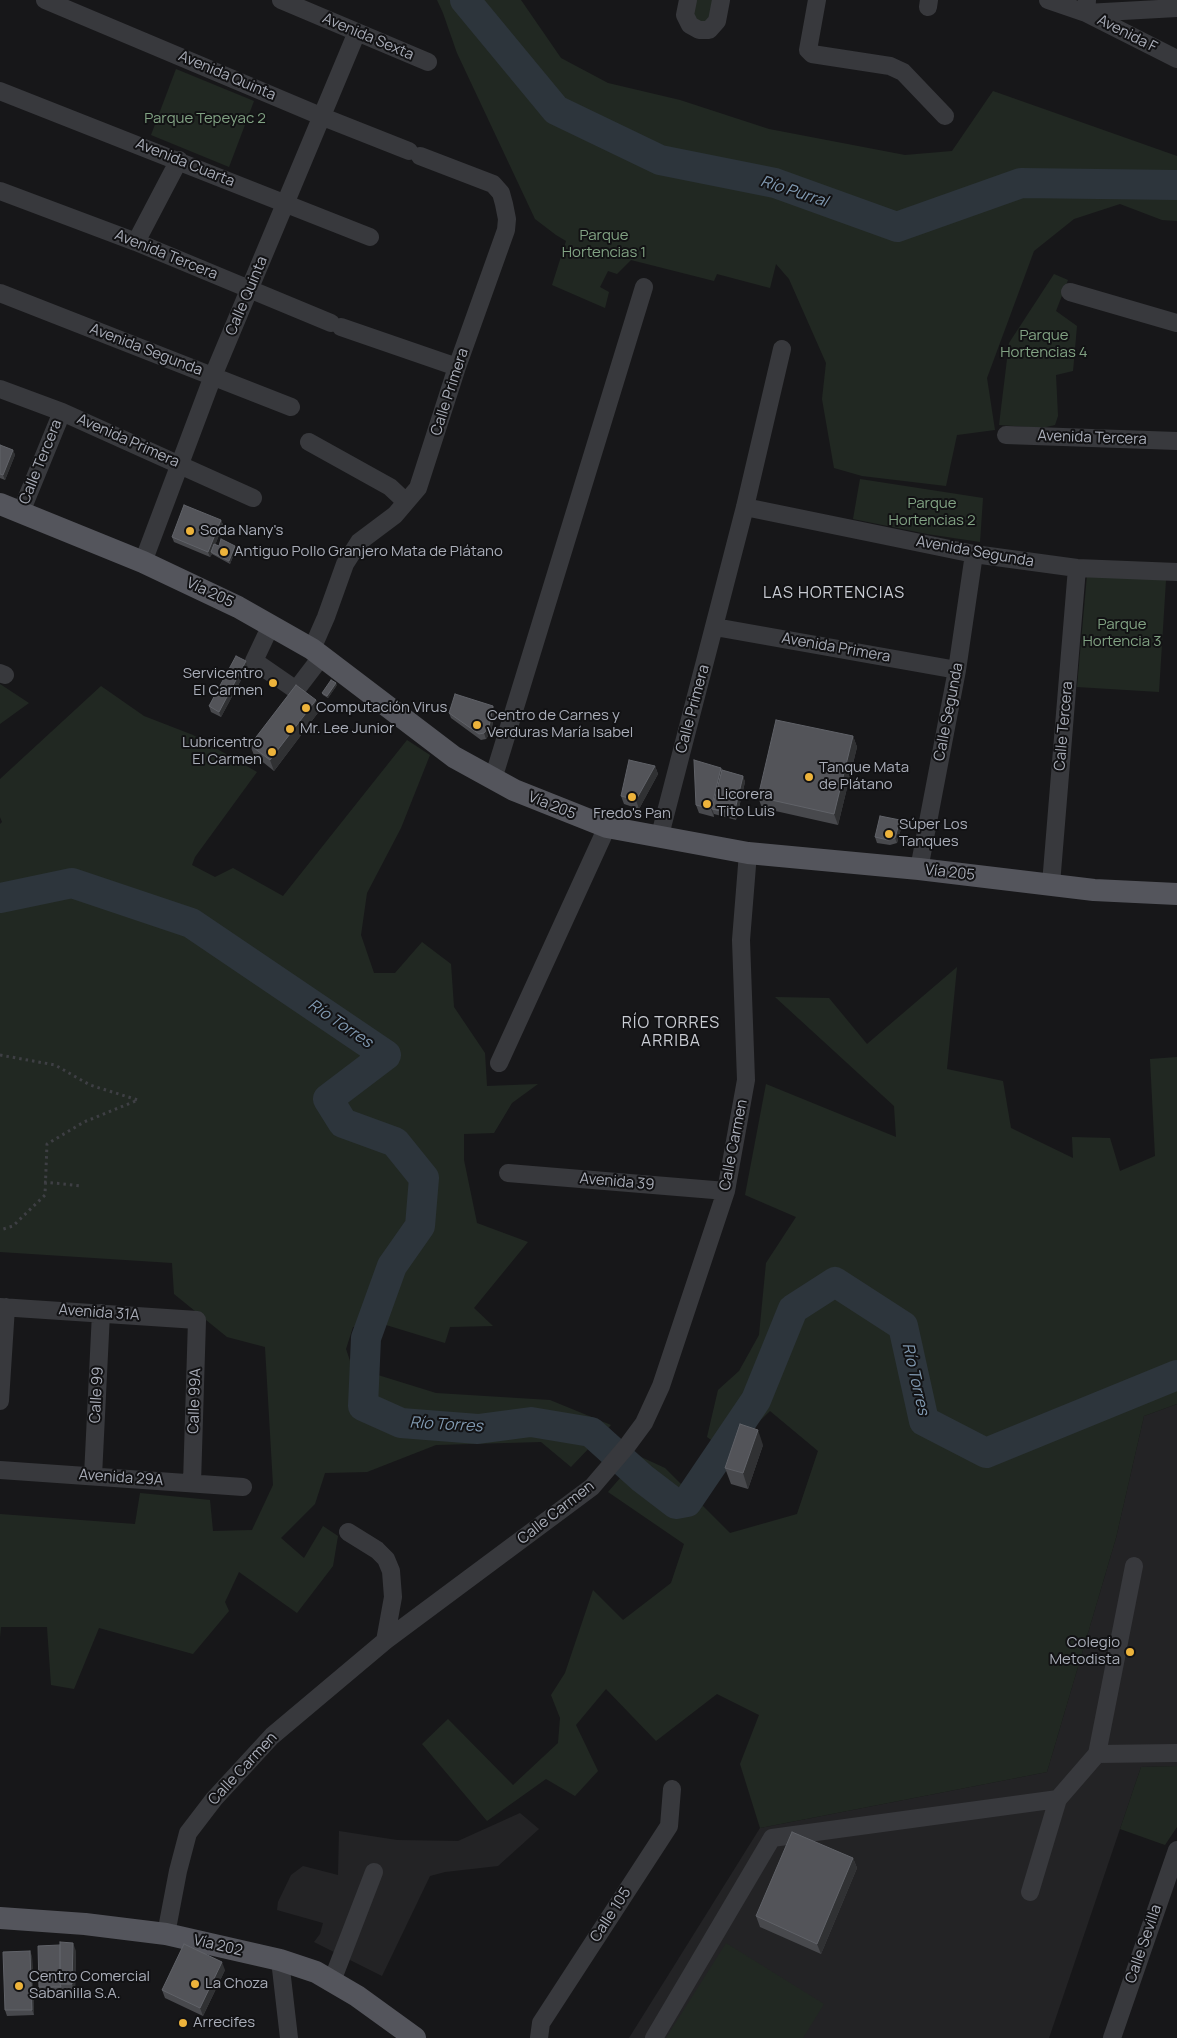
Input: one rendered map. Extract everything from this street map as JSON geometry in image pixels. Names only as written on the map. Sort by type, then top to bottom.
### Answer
[{"type":"main road","name":"Vía 205","points":[[0,504],[143,562],[238,606],[317,652],[454,757],[514,790],[607,827],[660,835],[748,853],[919,869],[1094,890],[1177,894]]},
{"type":"main road","name":"Vía 202","points":[[0,1918],[85,1924],[166,1934],[280,1960],[316,1972],[332,1981],[357,1996],[410,2037]]},
{"type":"street","name":"Avenida Quinta","points":[[45,0],[323,117],[415,153]]},
{"type":"street","name":"Avenida Sexta","points":[[281,0],[428,62]]},
{"type":"street","points":[[688,0],[685,15],[690,25],[699,30],[709,30],[717,21],[721,0]]},
{"type":"street","points":[[817,0],[808,50],[812,54],[890,66],[903,72],[945,116]]},
{"type":"street","name":"Avenida F","points":[[1048,0],[1086,6],[1177,59]]},
{"type":"street","points":[[1086,6],[1177,8]]},
{"type":"street","name":"Calle Quinta","points":[[143,562],[179,464],[249,289],[323,117],[357,32]]},
{"type":"street","name":"Avenida Cuarta","points":[[0,91],[179,160],[370,237]]},
{"type":"street","name":"Calle Primera","points":[[271,625],[254,661],[296,690],[317,652],[326,617],[345,564],[359,542],[395,515],[418,488],[457,367],[506,230],[506,212],[501,193],[493,184],[415,153]]},
{"type":"street","points":[[136,242],[179,160]]},
{"type":"street","name":"Avenida Tercera","points":[[0,191],[136,242],[336,325],[457,367]]},
{"type":"street","points":[[493,779],[644,286]]},
{"type":"street","points":[[1070,292],[1177,323]]},
{"type":"street","name":"Avenida Segunda","points":[[0,293],[291,407]]},
{"type":"street","name":"Calle Primera","points":[[660,835],[715,627],[782,349]]},
{"type":"street","name":"Avenida Primera","points":[[0,390],[62,412],[253,498]]},
{"type":"street","name":"Calle Tercera","points":[[21,512],[62,412]]},
{"type":"street","name":"Avenida Tercera","points":[[1006,435],[1177,440]]},
{"type":"street","points":[[309,442],[390,487],[406,502]]},
{"type":"street","name":"Avenida Segunda","points":[[745,507],[974,554],[1077,568],[1177,572]]},
{"type":"street","name":"Calle Segunda","points":[[919,869],[957,670],[974,554]]},
{"type":"street","name":"Calle Tercera","points":[[1050,884],[1077,568]]},
{"type":"street","name":"Avenida Primera","points":[[715,627],[957,670]]},
{"type":"street","points":[[499,1063],[607,827]]},
{"type":"street","name":"Calle Carmen","points":[[166,1934],[178,1871],[188,1833],[214,1799],[272,1736],[384,1641],[586,1492],[600,1479],[628,1446],[644,1423],[661,1386],[726,1191],[746,1080],[741,940],[748,853]]},
{"type":"street","name":"Avenida 39","points":[[508,1173],[726,1191]]},
{"type":"street","points":[[0,1401],[3,1307]]},
{"type":"street","name":"Avenida 31A","points":[[3,1307],[197,1320]]},
{"type":"street","name":"Calle 99","points":[[93,1476],[101,1313]]},
{"type":"street","name":"Calle 99A","points":[[192,1483],[197,1320]]},
{"type":"street","name":"Avenida 29A","points":[[0,1470],[243,1487]]},
{"type":"street","points":[[348,1532],[377,1550],[386,1559],[392,1571],[392,1597],[384,1641]]},
{"type":"street","points":[[1030,1892],[1058,1799],[1098,1754],[1134,1566]]},
{"type":"street","points":[[1098,1754],[1177,1753]]},
{"type":"street","name":"Calle 105","points":[[539,2038],[541,2023],[670,1826],[672,1789]]},
{"type":"street","points":[[654,2038],[772,1838],[1058,1799]]},
{"type":"street","name":"Calle Sevilla","points":[[1112,2038],[1177,1850]]},
{"type":"street","points":[[332,1981],[374,1872]]},
{"type":"street","points":[[280,1960],[289,2038]]},
{"type":"path","points":[[0,1055],[56,1065],[90,1084],[138,1100],[84,1122],[47,1144],[44,1182],[45,1195],[13,1226],[0,1230]]},
{"type":"path","points":[[44,1182],[82,1186]]},
{"type":"shaded area","name":"Colegio Metodista","points":[[1177,1404],[1177,1766],[1141,1767],[1049,2038],[629,2038],[760,1828],[1047,1772],[1116,1538],[1144,1416]]},
{"type":"shaded area","points":[[520,1813],[539,1829],[498,1866],[445,1872],[430,1876],[382,1976],[314,1942],[320,1934],[323,1923],[277,1910],[278,1902],[291,1875],[303,1866],[338,1875],[339,1831],[397,1840],[458,1841]]},
{"type":"green space","name":"Parque Hortencias 1","points":[[437,0],[521,0],[561,58],[608,83],[680,100],[769,129],[905,155],[952,151],[993,91],[1177,156],[1177,221],[1162,220],[1120,204],[1074,219],[1034,251],[987,378],[995,430],[957,435],[946,486],[862,476],[834,468],[822,399],[826,363],[789,279],[776,264],[770,288],[717,274],[714,281],[631,260],[617,274],[608,271],[600,287],[609,292],[605,308],[552,285],[566,241],[535,219],[457,53]]},
{"type":"green space","points":[[692,0],[716,0],[707,22],[694,19]]},
{"type":"green space","name":"Parque Tepeyac 2","points":[[176,69],[254,101],[229,167],[151,135]]},
{"type":"green space","name":"Parque Hortencias 4","points":[[1054,274],[1068,280],[1056,311],[1077,326],[1073,371],[1056,375],[1058,416],[1055,425],[1042,428],[999,425],[1009,343]]},
{"type":"green space","name":"Parque Hortencias 2","points":[[860,479],[983,498],[980,542],[927,534],[853,519]]},
{"type":"green space","name":"Parque Hortencia 3","points":[[1087,575],[1166,580],[1159,692],[1077,687]]},
{"type":"green space","points":[[0,684],[29,703],[0,724]]},
{"type":"green space","points":[[101,686],[144,716],[193,735],[257,772],[195,857],[192,865],[215,877],[233,868],[283,896],[407,740],[430,755],[401,828],[367,893],[361,935],[374,973],[395,973],[422,942],[451,964],[454,1007],[485,1053],[487,1086],[538,1084],[512,1103],[494,1133],[464,1134],[464,1160],[477,1223],[528,1242],[474,1308],[493,1326],[450,1327],[445,1343],[386,1325],[353,1327],[346,1349],[352,1367],[436,1393],[550,1400],[611,1425],[571,1467],[541,1442],[436,1445],[367,1472],[325,1473],[315,1504],[281,1538],[304,1558],[323,1526],[338,1536],[333,1566],[297,1613],[239,1572],[225,1602],[229,1611],[193,1654],[99,1628],[74,1689],[51,1685],[47,1627],[1,1627],[0,1637],[0,1514],[135,1524],[140,1493],[210,1500],[213,1531],[252,1530],[273,1485],[265,1347],[227,1337],[174,1294],[172,1263],[0,1252],[0,824],[2,822],[0,817],[0,779]]},
{"type":"green space","points":[[957,967],[947,1069],[1003,1081],[1011,1128],[1073,1158],[1072,1137],[1110,1138],[1120,1171],[1155,1156],[1150,1059],[1177,1057],[1177,1404],[1144,1416],[1116,1538],[1047,1772],[760,1828],[740,1764],[759,1715],[717,1694],[656,1741],[606,1689],[576,1725],[598,1771],[575,1796],[546,1779],[487,1821],[422,1744],[448,1719],[513,1785],[558,1743],[560,1718],[551,1695],[565,1673],[593,1590],[623,1620],[671,1583],[684,1544],[608,1492],[639,1456],[665,1468],[730,1533],[797,1514],[818,1451],[770,1411],[728,1452],[707,1437],[718,1390],[739,1371],[759,1335],[766,1263],[796,1217],[745,1195],[766,1084],[896,1137],[894,1106],[775,997],[829,998],[867,1044]]},
{"type":"green space","points":[[1177,1766],[1177,1827],[1165,1845],[1120,1829],[1141,1767]]},
{"type":"green space","points":[[726,1943],[824,2004],[803,2038],[666,2038]]},
{"type":"building","points":[[0,445],[13,450],[3,475],[0,474]]},
{"type":"building","points":[[184,505],[221,520],[208,552],[172,537]]},
{"type":"building","name":"Antiguo Pollo Granjero Mata de Plátano","points":[[221,539],[235,546],[229,561],[211,552],[214,544],[219,546]]},
{"type":"building","points":[[236,656],[246,661],[219,712],[209,706]]},
{"type":"building","points":[[331,680],[336,683],[327,696],[322,693]]},
{"type":"building","points":[[296,685],[316,700],[270,760],[250,745]]},
{"type":"building","name":"Centro de Carnes y Verduras María Isabel","points":[[455,694],[493,706],[489,727],[484,733],[479,734],[449,713]]},
{"type":"building","name":"Tanque Mata de Plátano","points":[[776,720],[853,736],[834,814],[758,797]]},
{"type":"building","points":[[629,760],[655,766],[636,800],[621,796]]},
{"type":"building","points":[[694,760],[721,768],[711,809],[696,805]]},
{"type":"building","points":[[722,770],[743,776],[734,814],[712,809]]},
{"type":"building","name":"Súper Los Tanques","points":[[880,816],[900,820],[895,838],[888,840],[875,837]]},
{"type":"building","points":[[740,1424],[758,1430],[743,1473],[725,1468]]},
{"type":"building","points":[[792,1832],[853,1858],[817,1944],[756,1916]]},
{"type":"building","points":[[60,1942],[73,1943],[72,1984],[60,1984]]},
{"type":"building","name":"La Choza","points":[[184,1944],[222,1962],[200,2008],[162,1990]]},
{"type":"building","points":[[60,1945],[61,1987],[39,1987],[38,1946]]},
{"type":"building","name":"Centro Comercial Sabanilla S.A.","points":[[30,1951],[32,2010],[5,2010],[3,1952]]},
{"type":"waterway","name":"Río Purral","points":[[465,0],[556,110],[660,160],[775,183],[897,227],[1021,183],[1177,185]]},
{"type":"waterway","name":"Río Torres","points":[[0,898],[72,883],[191,923],[386,1055],[328,1099],[343,1123],[395,1142],[424,1178],[420,1226],[392,1266],[366,1338],[363,1406],[401,1423],[478,1429],[531,1422],[591,1432],[642,1478],[676,1504],[687,1502],[756,1400],[793,1309],[835,1282],[903,1326],[924,1421],[986,1453],[1177,1375]]},
{"type":"place","name":"Soda Nany's","points":[[190,531]]},
{"type":"place","name":"Antiguo Pollo Granjero Mata de Plátano","points":[[224,552]]},
{"type":"place","name":"Servicentro El Carmen","points":[[273,683]]},
{"type":"place","name":"Computación Virus","points":[[306,708]]},
{"type":"place","name":"Centro de Carnes y Verduras María Isabel","points":[[477,725]]},
{"type":"place","name":"Mr. Lee Junior","points":[[290,729]]},
{"type":"place","name":"Lubricentro El Carmen","points":[[272,752]]},
{"type":"place","name":"Tanque Mata de Plátano","points":[[809,777]]},
{"type":"place","name":"Fredo's Pan","points":[[632,797]]},
{"type":"place","name":"Licorera Tito Luis","points":[[707,804]]},
{"type":"place","name":"Súper Los Tanques","points":[[889,834]]},
{"type":"place","name":"Colegio Metodista","points":[[1130,1652]]},
{"type":"place","name":"La Choza","points":[[195,1984]]},
{"type":"place","name":"Centro Comercial Sabanilla S.A.","points":[[19,1986]]},
{"type":"place","name":"Arrecifes","points":[[183,2023]]},
{"type":"district","name":"LAS HORTENCIAS","points":[[834,594]]},
{"type":"district","name":"RÍO TORRES ARRIBA","points":[[671,1033]]}]
